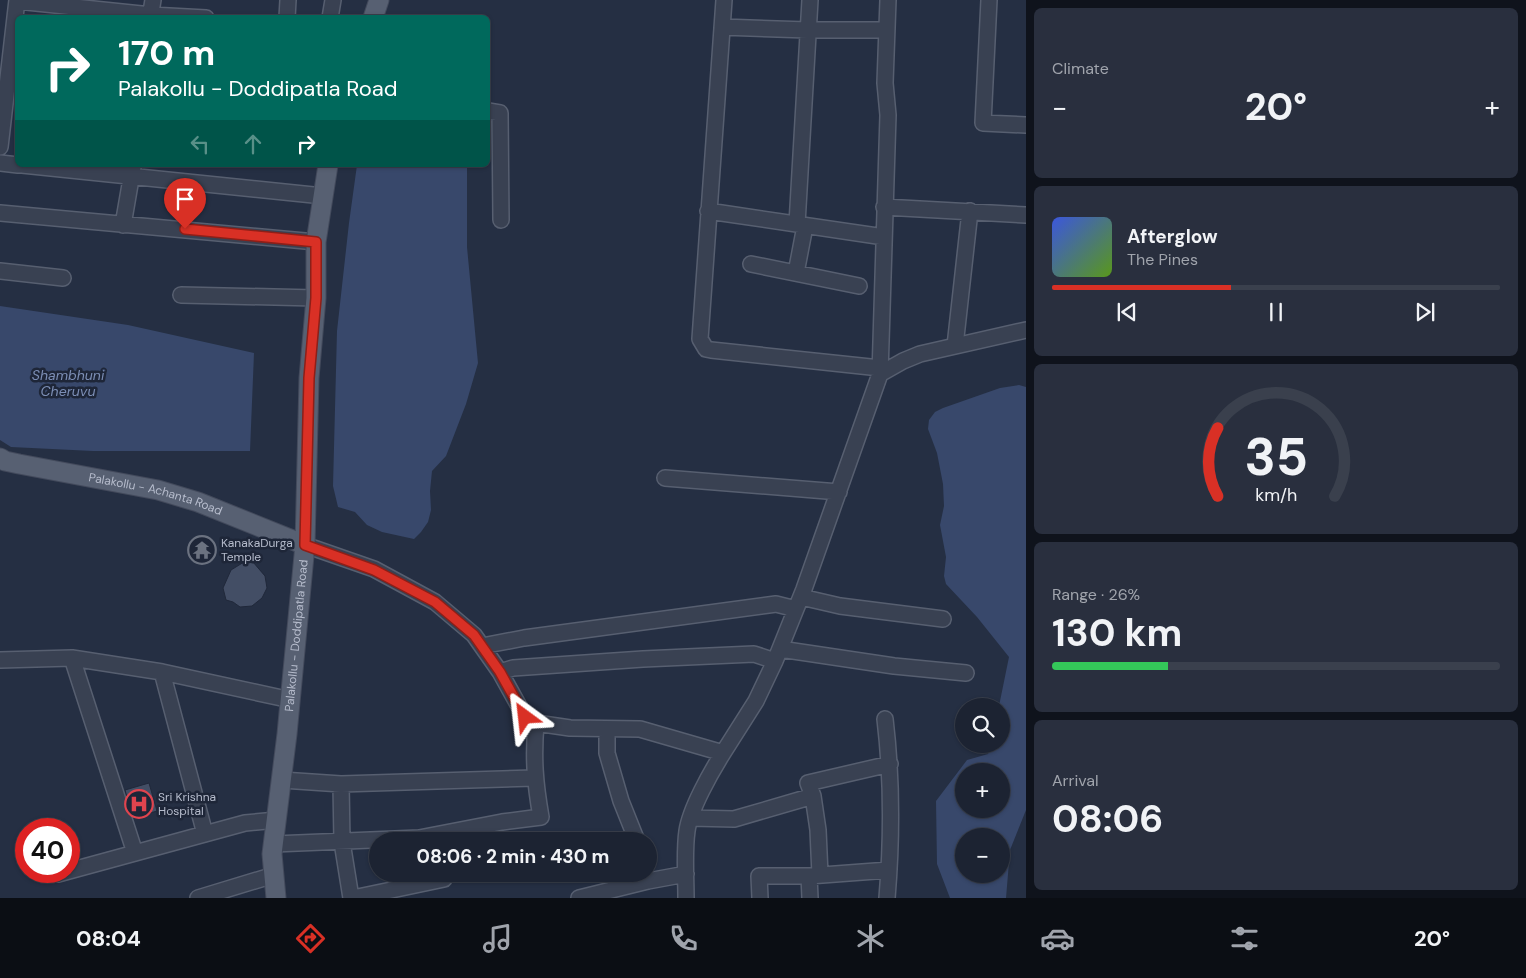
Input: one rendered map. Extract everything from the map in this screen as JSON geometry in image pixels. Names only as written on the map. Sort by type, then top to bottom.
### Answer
[{"type":"main road","points":[[374,15],[379,0]]},
{"type":"main road","name":"Palakollu - Doddipatla Road","points":[[276,898],[272,854],[291,700],[305,545],[309,378],[316,298],[316,242],[328,167]]},
{"type":"main road","name":"Palakollu - Achanta Road","points":[[0,458],[19,464],[158,490],[198,502],[305,545]]},
{"type":"street","points":[[287,15],[288,0]]},
{"type":"street","points":[[330,15],[333,0]]},
{"type":"street","points":[[724,0],[700,339],[706,349],[880,371],[920,354],[1026,330]]},
{"type":"street","points":[[796,273],[801,225],[810,0]]},
{"type":"street","points":[[686,898],[687,831],[691,818],[709,778],[756,700],[799,603],[880,371],[888,115],[885,83],[888,0]]},
{"type":"street","points":[[989,0],[983,123],[1026,125]]},
{"type":"street","points":[[16,15],[17,1],[182,15]]},
{"type":"street","points":[[722,27],[887,30]]},
{"type":"street","points":[[0,147],[15,36]]},
{"type":"street","points":[[490,111],[500,113],[501,220]]},
{"type":"street","points":[[0,163],[15,164]]},
{"type":"street","points":[[66,167],[133,170],[323,196]]},
{"type":"street","points":[[123,225],[133,170]]},
{"type":"street","points":[[884,207],[1026,214]]},
{"type":"street","points":[[708,211],[884,238]]},
{"type":"street","points":[[955,346],[970,211]]},
{"type":"street","points":[[0,213],[316,242]]},
{"type":"street","points":[[751,264],[859,286]]},
{"type":"street","points":[[0,271],[63,278]]},
{"type":"street","points":[[181,295],[316,298]]},
{"type":"street","points":[[665,478],[839,492]]},
{"type":"street","points":[[305,545],[374,570],[435,602],[474,635],[500,672],[525,717],[536,724],[570,728],[640,729],[723,753]]},
{"type":"street","points":[[482,646],[534,637],[776,604],[799,603],[840,606],[943,619]]},
{"type":"street","points":[[500,672],[513,668],[754,654],[966,673]]},
{"type":"street","points":[[0,660],[72,658],[162,672],[291,700]]},
{"type":"street","points":[[72,658],[135,853]]},
{"type":"street","points":[[162,672],[205,834]]},
{"type":"street","points":[[885,719],[890,764],[887,898]]},
{"type":"street","points":[[274,844],[419,838],[502,822],[541,818],[534,778],[536,724]]},
{"type":"street","points":[[606,728],[607,753],[621,801],[633,832]]},
{"type":"street","points":[[810,898],[815,875],[818,830],[814,796],[808,783],[890,764]]},
{"type":"street","points":[[282,780],[340,784],[534,778]]},
{"type":"street","points":[[340,784],[342,842],[352,898],[429,882]]},
{"type":"street","points":[[691,818],[734,819],[814,796]]},
{"type":"street","points":[[80,868],[245,823],[277,820]]},
{"type":"street","points":[[760,898],[759,876],[815,875],[889,870]]},
{"type":"street","points":[[657,876],[686,874]]},
{"type":"street","points":[[198,898],[274,875]]},
{"type":"street","points":[[579,898],[631,882]]},
{"type":"water","points":[[357,167],[467,167],[467,247],[478,363],[466,404],[446,456],[432,471],[431,510],[428,522],[414,539],[382,532],[367,525],[355,512],[338,507],[333,486],[337,331]]},
{"type":"water","name":"Shambhuni Cheruvu","points":[[0,306],[128,325],[254,353],[250,451],[93,451],[11,447],[0,440]]},
{"type":"water","points":[[1019,385],[1026,387],[1026,810],[1010,850],[1010,828],[955,828],[955,883],[1007,883],[1006,898],[950,898],[937,864],[936,801],[955,776],[955,818],[1010,818],[1010,763],[965,763],[967,760],[988,753],[1010,753],[1010,698],[1001,698],[1009,657],[977,617],[946,584],[944,576],[946,557],[940,525],[944,506],[943,484],[937,453],[928,429],[929,420],[935,412],[1000,388]]},
{"type":"building","points":[[244,562],[253,562],[265,576],[267,588],[262,598],[252,606],[240,607],[226,600],[223,588],[231,570]]},
{"type":"building","points":[[149,783],[157,811],[133,818],[125,790]]},
{"type":"place","name":"KanakaDurga Temple","points":[[202,550]]},
{"type":"place","name":"Sri Krishna Hospital","points":[[139,804]]},
{"type":"route","points":[[185,229],[316,242],[316,298],[309,378],[305,545],[374,570],[435,602],[474,635],[500,672],[525,717]]}]
